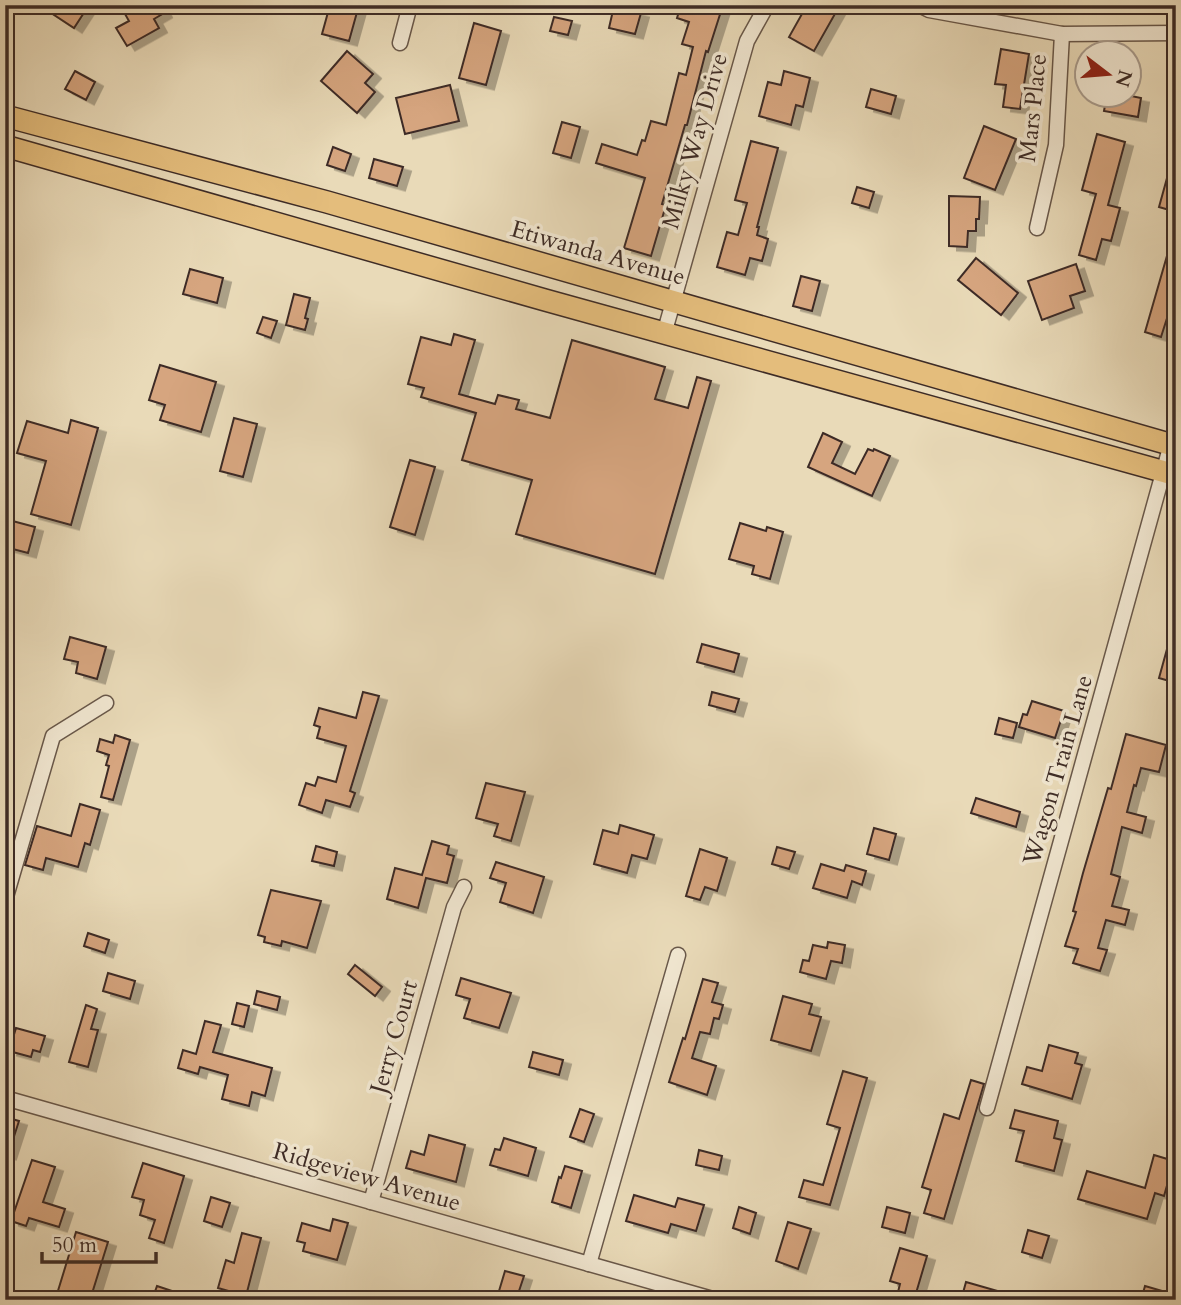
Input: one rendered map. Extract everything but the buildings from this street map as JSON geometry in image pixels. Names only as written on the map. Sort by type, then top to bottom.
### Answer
[{"type":"main road","name":"Etiwanda Avenue","points":[[5,116],[327,202],[1174,445]]},
{"type":"main road","points":[[5,146],[664,334],[1170,474]]},
{"type":"street","points":[[400,43],[410,5]]},
{"type":"street","name":"Milky Way Drive","points":[[664,334],[747,41],[767,5]]},
{"type":"street","points":[[919,5],[929,10],[1062,34],[1176,33]]},
{"type":"street","name":"Mars Place","points":[[1037,228],[1056,145],[1062,34]]},
{"type":"street","name":"Wagon Train Lane","points":[[987,1108],[1170,474],[1174,445]]},
{"type":"street","points":[[5,900],[52,736],[106,703]]},
{"type":"street","name":"Jerry Court","points":[[371,1202],[454,907],[464,887]]},
{"type":"street","points":[[589,1264],[678,955]]},
{"type":"street","name":"Ridgeview Avenue","points":[[5,1098],[716,1300]]}]
